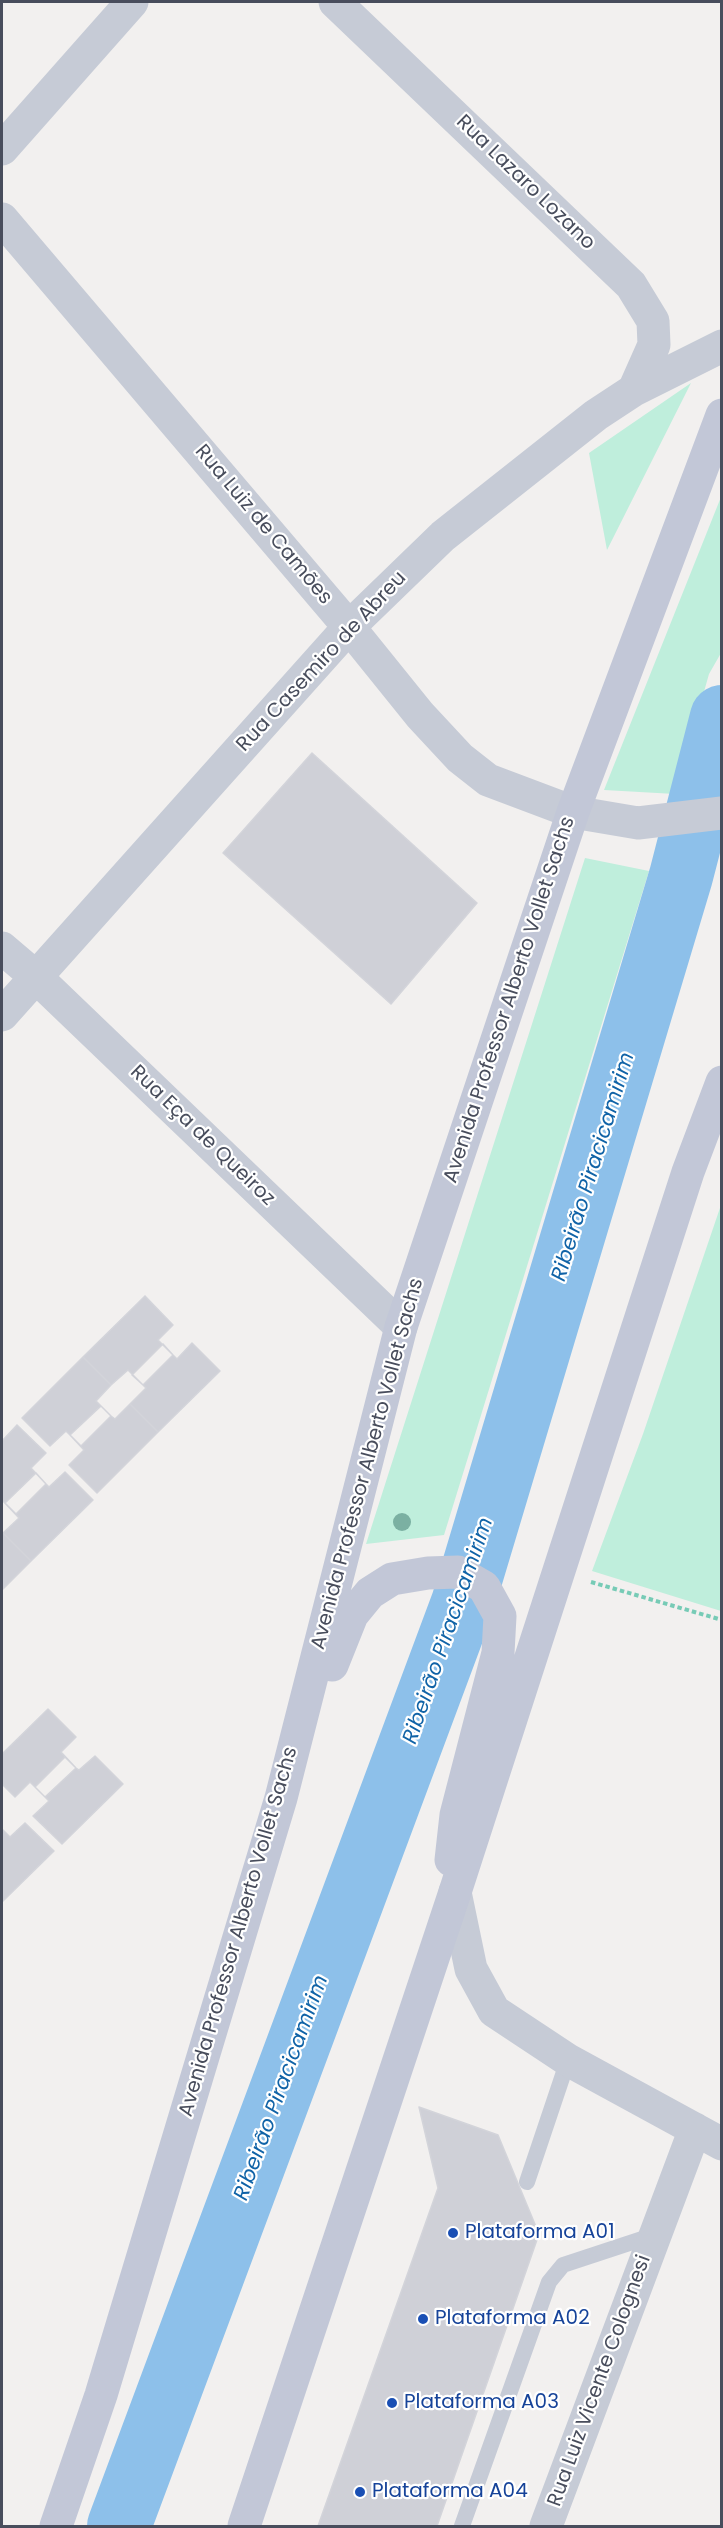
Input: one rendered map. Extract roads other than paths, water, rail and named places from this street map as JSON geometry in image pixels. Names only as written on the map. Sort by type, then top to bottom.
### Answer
[{"type":"main road","name":"Avenida Professor Alberto Vollet Sachs","points":[[56,2526],[100,2395],[281,1798],[401,1327],[573,812],[722,415]]},
{"type":"main road","points":[[244,2526],[455,1892],[688,1172],[722,1082]]},
{"type":"main road","points":[[281,1798],[352,1615],[370,1593],[392,1579],[428,1573],[458,1572],[484,1587],[500,1616],[498,1653],[456,1815],[450,1862],[455,1892]]},
{"type":"street","points":[[2,148],[132,2]]},
{"type":"street","name":"Rua Lazaro Lozano","points":[[338,2],[631,285],[653,321],[654,345],[634,390]]},
{"type":"street","name":"Rua Luiz de Camões","points":[[2,219],[349,627],[420,716],[460,758],[488,780],[573,812],[638,823],[722,813]]},
{"type":"street","name":"Rua Casemiro de Abreu","points":[[2,1015],[349,627],[443,536],[596,415],[634,390],[722,346]]},
{"type":"street","name":"Rua Eça de Queiroz","points":[[2,948],[36,977],[401,1327]]},
{"type":"street","points":[[455,1892],[471,1969],[494,2011],[568,2060],[708,2137]]},
{"type":"street","name":"Rua Luiz Vicente Colognesi","points":[[546,2526],[654,2235],[708,2137]]},
{"type":"lane","points":[[526,2182],[568,2060]]},
{"type":"lane","points":[[462,2526],[549,2282],[563,2265],[654,2235]]},
{"type":"waterway","name":"Ribeirão Piracicamirim","points":[[119,2526],[463,1603],[681,876],[722,717]]},
{"type":"place","name":"Plataforma A01","points":[[453,2233]]},
{"type":"place","name":"Plataforma A02","points":[[423,2319]]},
{"type":"place","name":"Plataforma A03","points":[[392,2403]]},
{"type":"place","name":"Plataforma A04","points":[[360,2492]]}]
